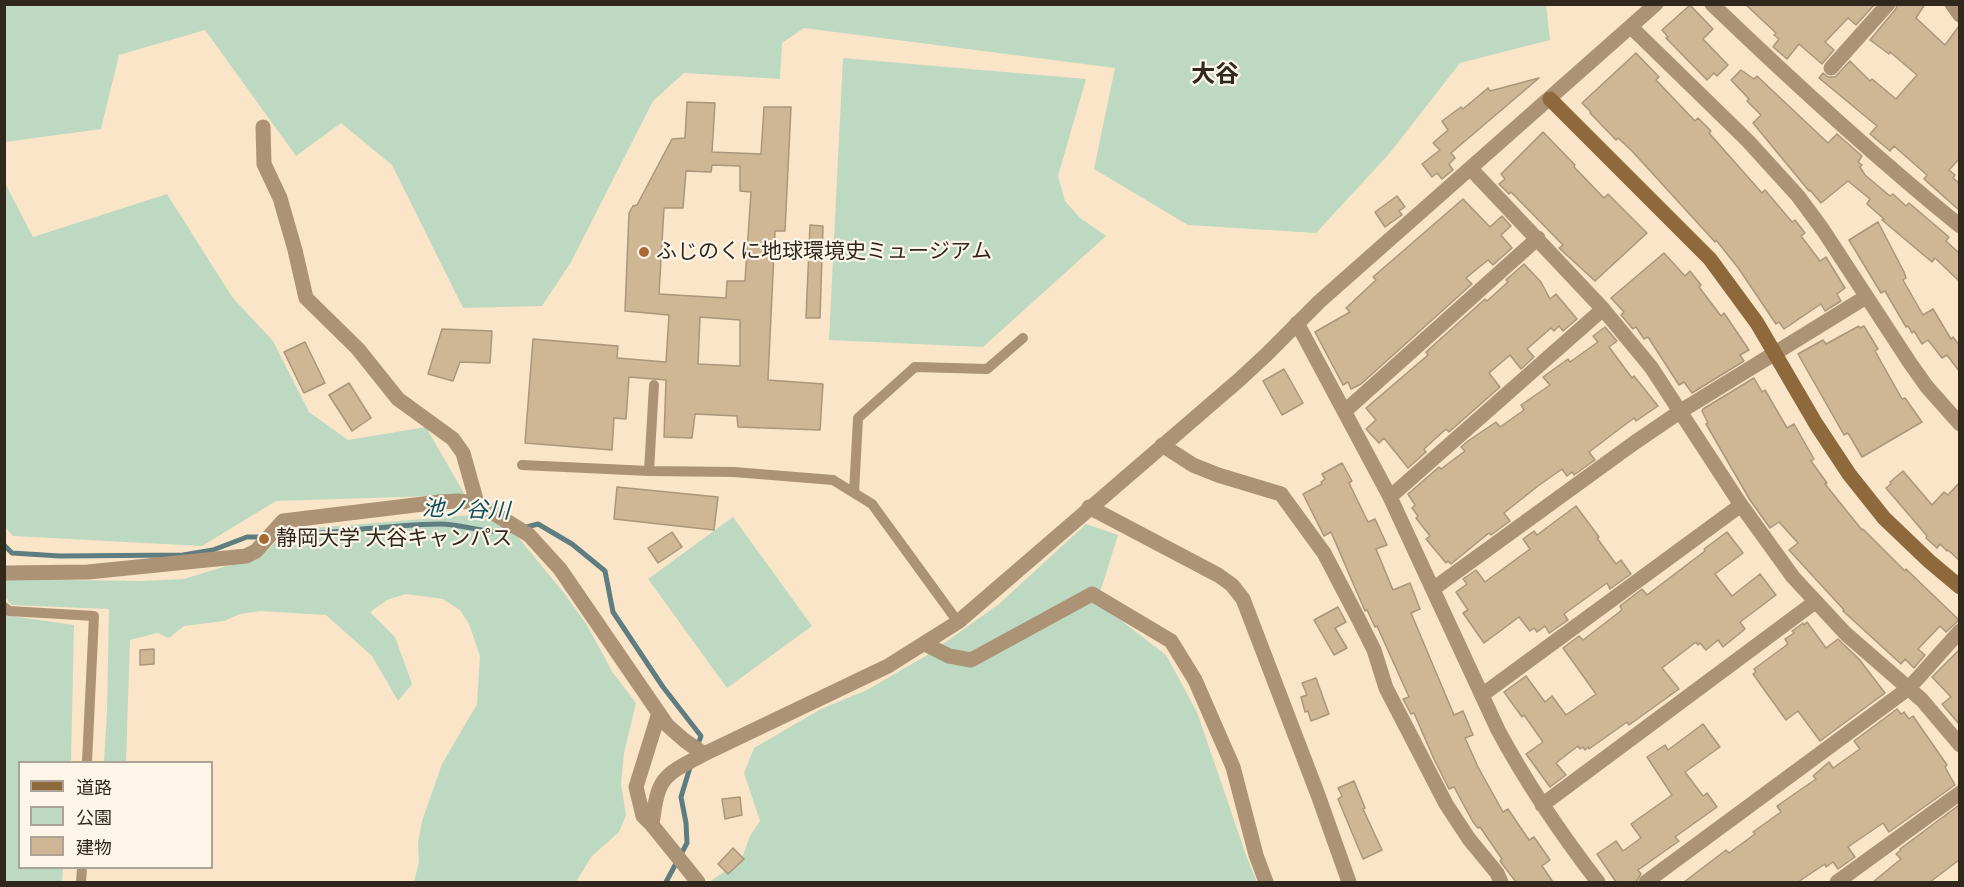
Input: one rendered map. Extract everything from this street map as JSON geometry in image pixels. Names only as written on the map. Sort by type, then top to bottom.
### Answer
[{"type":"street","points":[[652,825],[656,794],[663,780],[677,768],[888,666],[958,622],[1253,367],[1320,301],[1656,4]]},
{"type":"street","points":[[1712,4],[1795,83],[1959,226]]},
{"type":"street","points":[[1831,68],[1888,4]]},
{"type":"street","points":[[1952,4],[1959,15]]},
{"type":"street","points":[[1631,27],[1748,141],[1798,196],[1927,387],[1959,424]]},
{"type":"street","points":[[1550,99],[1710,259],[1742,300],[1816,424],[1866,495],[1903,537],[1959,587]]},
{"type":"street","points":[[263,127],[264,164],[280,198],[296,250],[306,298],[358,349],[398,399],[453,439],[463,453],[477,503]]},
{"type":"street","points":[[1471,169],[1603,309],[1651,366],[1741,505],[1780,560],[1815,602],[1846,634],[1909,688],[1929,708],[1959,745]]},
{"type":"street","points":[[1345,411],[1538,238]]},
{"type":"street","points":[[1433,589],[1634,442],[1866,297]]},
{"type":"street","points":[[1390,497],[1603,309]]},
{"type":"street","points":[[1297,323],[1390,497],[1516,764],[1542,805],[1598,882]]},
{"type":"street","points":[[1162,445],[1193,465],[1281,494],[1324,553],[1374,650],[1386,688],[1405,728],[1446,804],[1497,873],[1501,882]]},
{"type":"street","points":[[4,573],[88,572],[246,556],[256,551],[283,521],[440,502],[477,503],[529,536],[543,549],[560,569],[667,725],[704,754]]},
{"type":"street","points":[[1482,695],[1741,505]]},
{"type":"street","points":[[1089,507],[1218,575],[1232,585],[1243,599],[1349,882]]},
{"type":"street","points":[[925,644],[949,656],[970,660],[1092,594],[1171,641],[1195,680],[1233,767],[1256,855],[1266,882]]},
{"type":"street","points":[[1542,805],[1815,602]]},
{"type":"street","points":[[1646,882],[1909,688],[1959,631]]},
{"type":"street","points":[[659,713],[636,788],[643,816],[698,882]]},
{"type":"street","points":[[1837,882],[1959,794]]},
{"type":"lane","points":[[854,493],[858,418],[915,367],[987,369],[1023,338]]},
{"type":"lane","points":[[649,471],[654,385]]},
{"type":"lane","points":[[522,465],[649,471],[734,472],[833,480],[872,504],[958,622]]},
{"type":"lane","points":[[4,606],[9,611],[94,616],[87,761]]},
{"type":"green space","points":[[5,5],[1546,5],[1550,40],[1460,63],[1389,154],[1316,233],[1188,225],[1094,169],[1115,68],[804,28],[782,43],[780,79],[684,73],[653,101],[571,262],[542,306],[463,308],[392,165],[341,123],[296,156],[205,30],[119,55],[101,129],[5,142]]},
{"type":"green space","points":[[843,58],[1086,79],[1058,176],[1065,201],[1079,217],[1106,236],[983,347],[829,340]]},
{"type":"green space","points":[[4,181],[33,237],[167,194],[232,297],[273,341],[309,412],[348,440],[426,427],[465,495],[276,501],[202,546],[13,536],[4,526]]},
{"type":"green space","points":[[471,515],[508,525],[564,593],[587,625],[613,673],[636,703],[624,753],[621,784],[626,815],[619,832],[592,856],[576,882],[414,882],[419,862],[418,843],[422,821],[442,764],[477,704],[480,656],[469,624],[460,610],[443,599],[406,594],[387,600],[370,612],[395,637],[412,684],[398,701],[372,656],[326,615],[260,611],[240,614],[224,621],[184,626],[169,638],[157,633],[130,640],[126,761],[104,761],[109,609],[11,605],[5,596],[4,579],[139,581],[184,579],[262,555],[288,530]]},
{"type":"green space","points":[[733,517],[812,626],[727,688],[648,579]]},
{"type":"green space","points":[[1086,524],[1118,535],[1097,602],[1166,655],[1197,712],[1257,882],[709,882],[741,861],[750,836],[760,821],[744,773],[754,748],[821,709],[867,690],[929,654],[999,604]]},
{"type":"green space","points":[[5,615],[74,625],[71,761],[18,761],[18,869],[63,869],[62,882],[5,882]]},
{"type":"building","points":[[1745,4],[1875,4],[1856,25],[1848,18],[1825,42],[1834,50],[1822,64],[1799,44],[1787,59],[1773,47],[1779,39],[1774,35],[1776,33]]},
{"type":"building","points":[[1898,4],[1925,4],[1916,18],[1945,45],[1959,26],[1959,159],[1949,170],[1959,183],[1959,210],[1924,179],[1927,175],[1894,146],[1890,151],[1870,134],[1877,126],[1819,78],[1823,73],[1828,77],[1835,77],[1850,61],[1870,81],[1872,79],[1896,99],[1917,75],[1890,52],[1889,54],[1870,40]]},
{"type":"building","points":[[1690,5],[1713,29],[1703,39],[1728,65],[1717,76],[1714,73],[1707,80],[1666,38],[1668,37],[1662,30]]},
{"type":"building","points":[[1636,53],[1659,77],[1656,80],[1695,121],[1698,118],[1711,131],[1709,133],[1762,193],[1765,190],[1792,222],[1795,220],[1805,233],[1801,236],[1820,261],[1826,257],[1845,288],[1837,294],[1841,301],[1825,311],[1821,304],[1784,329],[1779,322],[1776,324],[1739,269],[1716,240],[1715,242],[1632,151],[1618,138],[1616,140],[1590,113],[1582,103]]},
{"type":"building","points":[[1741,70],[1754,79],[1757,76],[1828,143],[1837,134],[1862,156],[1858,162],[1862,165],[1860,167],[1865,175],[1890,196],[1893,194],[1906,206],[1909,203],[1949,237],[1946,241],[1959,253],[1959,281],[1935,258],[1932,262],[1882,220],[1884,219],[1867,204],[1870,199],[1848,181],[1821,203],[1753,123],[1761,115],[1731,80]]},
{"type":"building","points":[[1539,78],[1451,153],[1455,158],[1449,164],[1453,170],[1442,179],[1437,173],[1432,177],[1422,164],[1440,150],[1433,143],[1448,130],[1442,121],[1461,107],[1463,109],[1488,88],[1490,91]]},
{"type":"building","name":"ふじのくに地球環境史ミュージアム","points":[[687,102],[715,103],[712,152],[761,154],[764,107],[791,107],[785,231],[775,231],[768,380],[823,384],[820,430],[738,427],[737,416],[695,414],[692,438],[664,437],[666,380],[629,377],[626,419],[614,418],[612,450],[525,443],[533,339],[618,346],[617,358],[666,362],[669,315],[625,311],[629,213],[633,206],[637,205],[672,139],[685,138]],"holes":[[[712,165],[740,166],[740,191],[751,192],[745,281],[727,281],[726,298],[659,294],[664,208],[683,208],[686,171],[711,172]],[[700,317],[740,320],[740,366],[698,364]]]},
{"type":"building","points":[[1543,132],[1604,198],[1608,194],[1647,233],[1595,281],[1559,248],[1563,245],[1511,192],[1509,194],[1499,184],[1505,179],[1501,174]]},
{"type":"building","points":[[1397,196],[1405,207],[1399,211],[1402,215],[1385,227],[1375,212]]},
{"type":"building","points":[[1463,199],[1490,227],[1502,216],[1511,226],[1501,235],[1512,248],[1493,265],[1488,260],[1466,278],[1472,284],[1361,384],[1351,389],[1348,382],[1343,385],[1315,332],[1350,312],[1346,308],[1376,280],[1373,277]]},
{"type":"building","points":[[1878,222],[1904,272],[1906,278],[1903,280],[1923,315],[1933,309],[1951,339],[1953,337],[1959,345],[1959,371],[1947,355],[1942,358],[1928,340],[1922,344],[1914,331],[1912,333],[1908,326],[1906,327],[1885,291],[1881,293],[1849,240]]},
{"type":"building","points":[[810,225],[823,226],[820,318],[806,318]]},
{"type":"building","points":[[1664,253],[1685,276],[1690,271],[1701,285],[1699,287],[1721,316],[1724,313],[1749,350],[1740,355],[1744,361],[1692,393],[1684,382],[1679,385],[1648,337],[1644,339],[1636,327],[1633,329],[1621,315],[1624,312],[1611,298]]},
{"type":"building","points":[[1524,264],[1541,282],[1550,299],[1556,294],[1577,319],[1563,331],[1559,326],[1554,331],[1551,328],[1527,349],[1534,357],[1521,369],[1510,355],[1489,373],[1500,387],[1449,432],[1446,429],[1408,468],[1384,438],[1379,443],[1366,429],[1376,420],[1366,408],[1428,355],[1426,352],[1485,299],[1487,301]]},
{"type":"building","points":[[1859,326],[1860,328],[1864,326],[1902,399],[1905,398],[1922,422],[1862,457],[1848,433],[1844,435],[1798,354],[1823,340],[1826,344]]},
{"type":"building","points":[[1605,327],[1617,341],[1609,347],[1632,378],[1634,376],[1658,406],[1636,421],[1634,418],[1589,452],[1595,460],[1574,475],[1572,472],[1567,476],[1562,469],[1538,486],[1504,513],[1510,521],[1491,535],[1489,533],[1451,564],[1448,561],[1446,563],[1426,539],[1430,536],[1416,518],[1418,516],[1412,508],[1415,505],[1408,494],[1439,467],[1441,469],[1465,451],[1461,447],[1468,441],[1496,422],[1500,427],[1524,410],[1521,405],[1550,385],[1543,377],[1568,359],[1570,362],[1598,342],[1593,336]]},
{"type":"building","points":[[442,329],[492,331],[490,363],[460,362],[453,381],[428,374]]},
{"type":"building","points":[[305,342],[325,383],[304,393],[284,352]]},
{"type":"building","points":[[1284,369],[1303,403],[1282,415],[1263,381]]},
{"type":"building","points":[[1754,378],[1762,392],[1765,390],[1787,428],[1794,424],[1814,459],[1811,461],[1827,483],[1825,484],[1862,530],[1959,620],[1946,632],[1940,626],[1918,649],[1925,655],[1914,668],[1905,659],[1901,664],[1843,611],[1789,550],[1798,543],[1779,522],[1770,528],[1750,500],[1706,424],[1708,423],[1703,409]]},
{"type":"building","points":[[349,383],[371,418],[352,431],[329,395]]},
{"type":"building","points":[[1342,463],[1352,481],[1349,483],[1368,522],[1375,519],[1387,545],[1376,549],[1393,590],[1410,583],[1420,609],[1411,613],[1454,715],[1463,711],[1473,735],[1465,738],[1478,767],[1503,812],[1508,809],[1529,840],[1534,837],[1550,860],[1542,866],[1553,882],[1516,882],[1500,861],[1502,859],[1480,827],[1478,828],[1473,822],[1454,787],[1449,789],[1414,713],[1411,714],[1404,701],[1403,699],[1409,697],[1377,626],[1375,627],[1367,610],[1365,611],[1331,532],[1324,536],[1303,494],[1322,484],[1321,482],[1325,479],[1322,474]]},
{"type":"building","points":[[1903,471],[1932,505],[1944,492],[1948,495],[1959,483],[1959,560],[1940,544],[1937,548],[1926,538],[1927,536],[1886,488]]},
{"type":"building","points":[[617,487],[718,497],[714,530],[614,519]]},
{"type":"building","points":[[1576,506],[1616,564],[1621,560],[1631,574],[1610,589],[1607,583],[1564,614],[1568,620],[1549,633],[1545,626],[1537,632],[1534,628],[1530,631],[1519,617],[1484,643],[1463,613],[1468,610],[1456,592],[1467,584],[1463,579],[1476,570],[1485,582],[1530,549],[1523,539],[1534,531],[1537,535]]},
{"type":"building","points":[[672,532],[682,547],[658,563],[648,548]]},
{"type":"building","points":[[1727,532],[1743,553],[1715,574],[1732,596],[1760,574],[1776,595],[1740,622],[1745,629],[1723,647],[1718,640],[1706,650],[1696,642],[1662,668],[1679,689],[1629,725],[1627,722],[1589,749],[1588,747],[1585,750],[1583,747],[1580,749],[1578,746],[1556,763],[1566,775],[1550,787],[1526,754],[1543,742],[1504,692],[1526,676],[1545,702],[1552,696],[1566,715],[1596,694],[1563,648],[1579,636],[1583,640],[1622,610],[1620,606],[1642,589],[1647,595]]},
{"type":"building","points":[[1338,607],[1346,622],[1335,628],[1347,648],[1334,655],[1314,620]]},
{"type":"building","points":[[1807,622],[1826,648],[1838,639],[1859,659],[1885,693],[1820,741],[1798,711],[1786,720],[1753,674],[1756,672],[1754,669],[1788,644],[1785,639],[1794,633],[1792,631]]},
{"type":"building","points":[[154,649],[154,664],[140,665],[140,650]]},
{"type":"building","points":[[1959,650],[1959,724],[1942,704],[1951,697],[1932,677]]},
{"type":"building","points":[[1316,678],[1329,714],[1311,721],[1308,711],[1305,712],[1301,697],[1307,695],[1302,683]]},
{"type":"building","points":[[1897,709],[1901,714],[1904,712],[1909,719],[1913,716],[1947,765],[1945,767],[1955,785],[1889,832],[1883,823],[1848,847],[1855,857],[1838,869],[1833,862],[1826,867],[1825,864],[1798,882],[1684,882],[1726,850],[1729,853],[1755,834],[1753,832],[1781,812],[1777,806],[1816,779],[1813,776],[1829,762],[1833,768],[1860,749],[1854,741]]},
{"type":"building","points":[[1703,724],[1720,747],[1685,772],[1703,796],[1707,793],[1717,807],[1675,837],[1679,841],[1638,870],[1641,874],[1636,882],[1616,882],[1597,854],[1616,841],[1623,851],[1641,838],[1631,824],[1672,795],[1647,757],[1665,745],[1668,750]]},
{"type":"building","points":[[1354,781],[1365,808],[1363,809],[1382,850],[1363,859],[1338,799],[1342,796],[1338,788]]},
{"type":"building","points":[[740,797],[742,815],[725,819],[722,799]]},
{"type":"building","points":[[1959,805],[1959,860],[1930,882],[1873,882],[1901,859],[1896,854],[1900,849]]},
{"type":"building","points":[[733,848],[744,859],[728,874],[718,864]]},
{"type":"waterway","name":"池ノ谷川","points":[[273,536],[440,524],[496,532],[514,530]]},
{"type":"waterway","name":"池ノ谷川","points":[[523,528],[538,524],[572,544],[605,571],[613,612],[663,687],[701,736],[697,747]]},
{"type":"waterway","name":"池ノ谷川","points":[[4,545],[12,553],[60,556],[183,555],[213,550],[247,537],[263,537]]},
{"type":"waterway","name":"池ノ谷川","points":[[666,882],[687,843],[681,797],[691,764]]},
{"type":"place","name":"ふじのくに地球環境史ミュージアム","points":[[644,252]]},
{"type":"place","name":"静岡大学 大谷キャンパス","points":[[264,539]]},
{"type":"district","name":"大谷","points":[[1215,75]]}]
